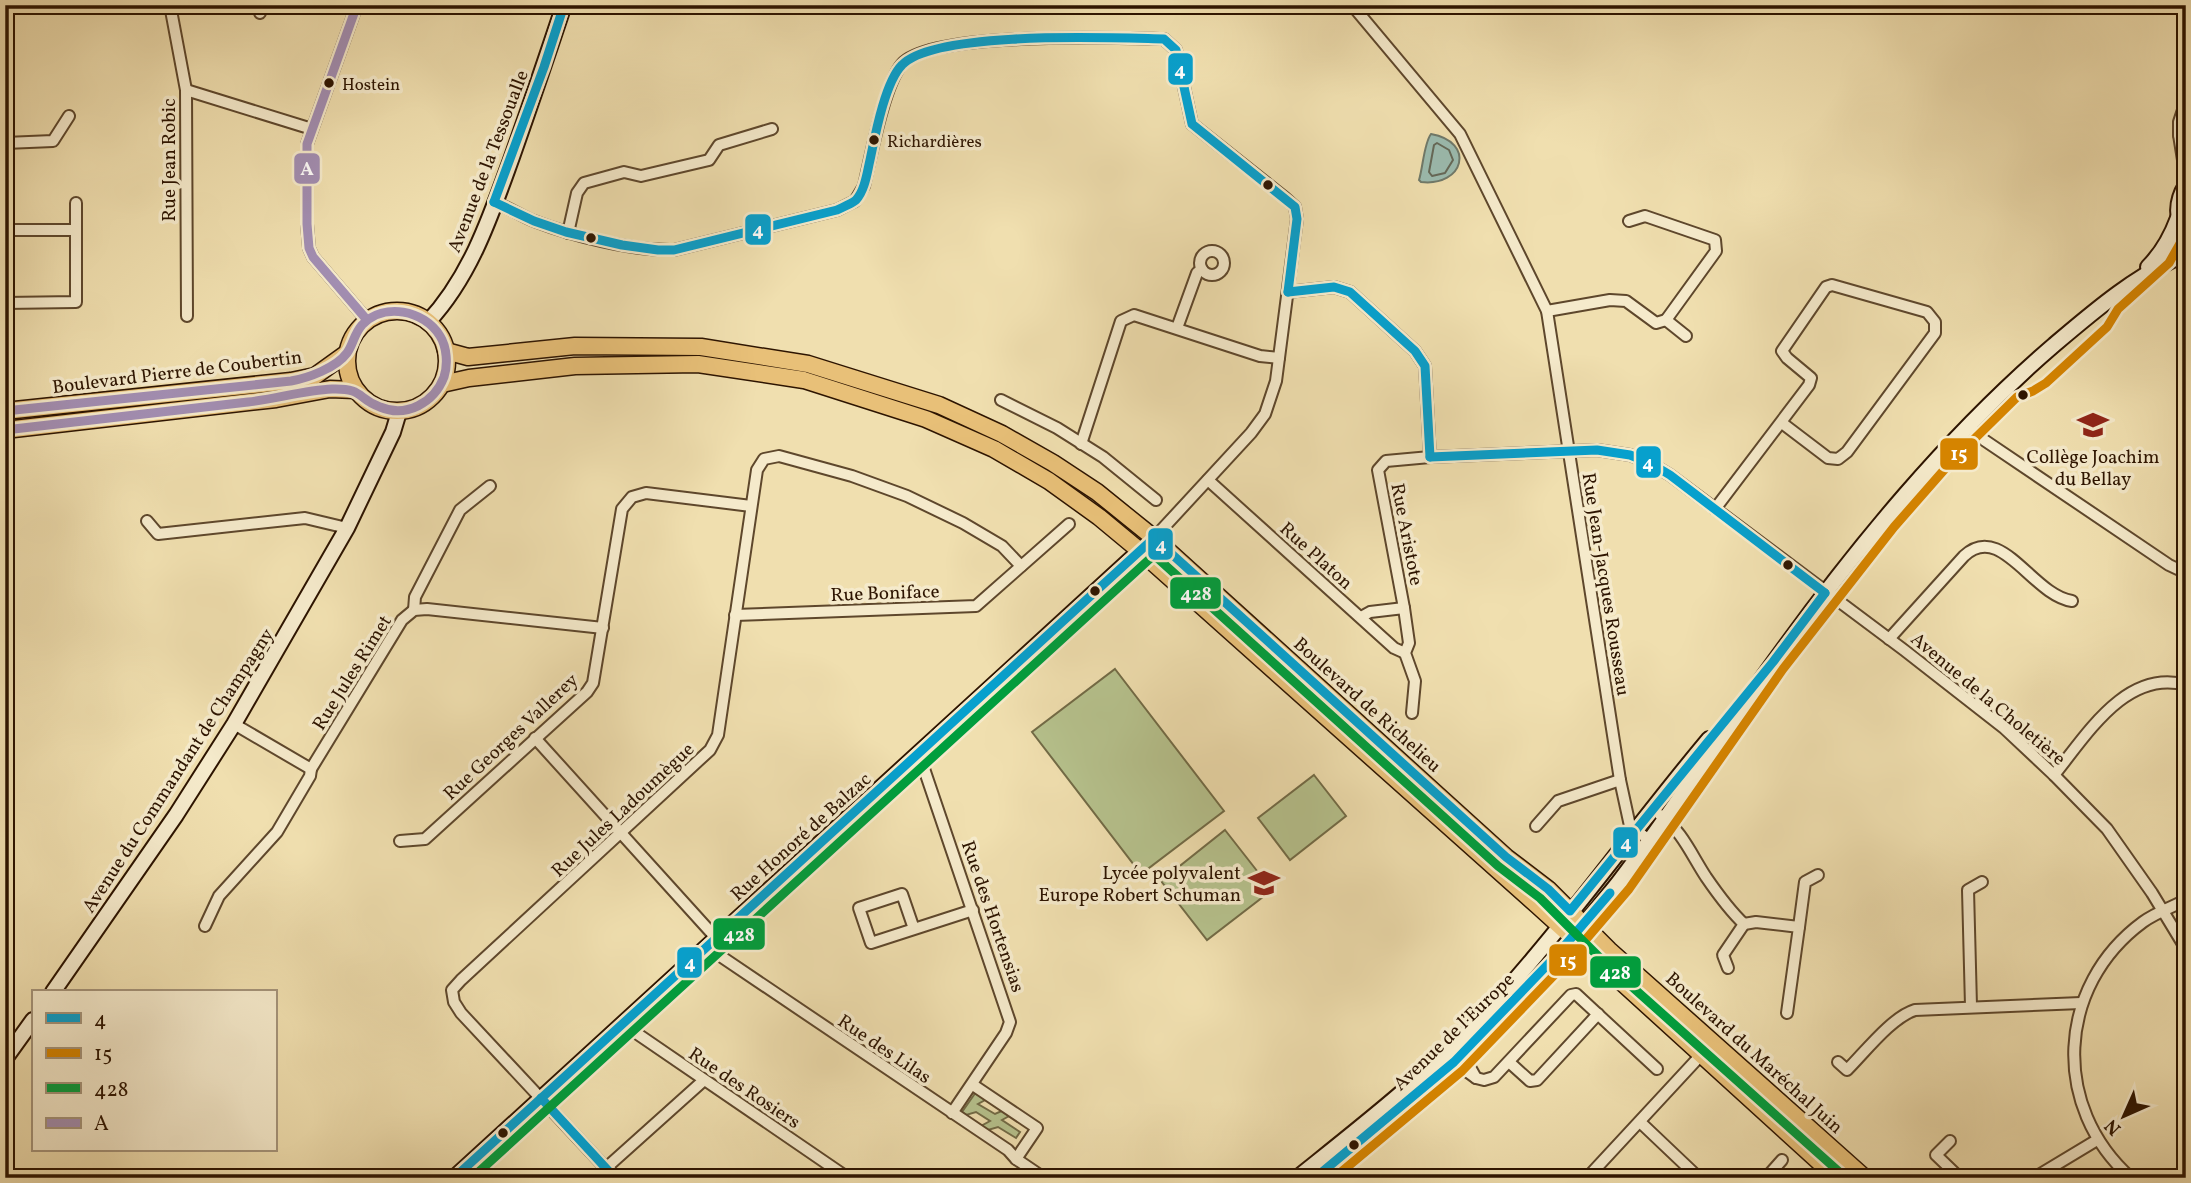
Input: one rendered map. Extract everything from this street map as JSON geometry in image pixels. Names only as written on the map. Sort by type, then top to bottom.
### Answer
[{"type":"main road","name":"Avenue de la Tessoualle","points":[[428,322],[458,284],[494,202],[564,5]]},
{"type":"main road","points":[[1571,924],[1635,830],[1658,813],[1825,593],[1885,519],[1969,427],[2043,355],[2126,288],[2160,254],[2171,237],[2186,185]]},
{"type":"main road","points":[[2178,218],[2186,235]]},
{"type":"main road","points":[[2126,288],[2169,261],[2186,254]]},
{"type":"main road","points":[[398,311],[414,314],[428,322],[440,335],[446,351],[447,368],[435,395],[412,410],[399,412],[382,410],[367,402],[355,390],[346,366],[353,335],[367,320],[382,313],[398,311]]},
{"type":"main road","name":"Boulevard de Richelieu","points":[[446,351],[468,357],[575,346],[701,347],[808,364],[939,405],[1002,434],[1097,492],[1154,538],[1557,899]]},
{"type":"main road","name":"Boulevard Pierre de Coubertin","points":[[5,411],[291,382],[315,376],[347,353]]},
{"type":"main road","name":"Boulevard de Richelieu","points":[[442,383],[575,366],[698,364],[804,380],[926,419],[995,449],[1049,481],[1140,551],[1571,924],[1590,953]]},
{"type":"main road","name":"Boulevard Pierre de Coubertin","points":[[5,430],[276,400],[330,389],[355,390]]},
{"type":"main road","name":"Avenue du Commandant de Champagny","points":[[54,990],[161,836],[234,724],[347,528],[393,432],[399,412]]},
{"type":"main road","points":[[1140,551],[1154,538]]},
{"type":"main road","name":"Rue Honoré de Balzac","points":[[454,1178],[1140,551]]},
{"type":"main road","points":[[1571,924],[1619,882],[1648,839],[1658,813]]},
{"type":"main road","name":"Boulevard du Maréchal Juin","points":[[1557,899],[1571,924],[1864,1178]]},
{"type":"main road","name":"Avenue de l’Europe","points":[[1297,1178],[1424,1073],[1468,1032],[1544,945],[1571,924]]},
{"type":"main road","name":"Avenue de l’Europe","points":[[1315,1178],[1458,1058],[1571,924]]},
{"type":"main road","name":"Boulevard du Maréchal Juin","points":[[1590,953],[1837,1178]]},
{"type":"main road","points":[[7,1052],[32,1021]]},
{"type":"street","name":"Rue Jean Robic","points":[[170,5],[186,90],[187,316]]},
{"type":"street","points":[[357,5],[307,144],[309,248],[313,257],[367,320]]},
{"type":"street","name":"Rue Jean-Jacques Rousseau","points":[[1352,5],[1460,134],[1547,311],[1620,780],[1630,826],[1635,830]]},
{"type":"street","points":[[494,202],[568,233],[653,251],[674,250],[837,210],[855,201],[864,186],[892,78],[904,61],[925,52],[957,45],[1045,36],[1164,39],[1176,50],[1192,124],[1295,207],[1297,226],[1276,381],[1265,414],[1251,433],[1154,538]]},
{"type":"street","points":[[186,90],[312,130]]},
{"type":"street","points":[[2186,101],[2179,122],[2186,179]]},
{"type":"street","points":[[5,143],[53,141],[69,116]]},
{"type":"street","points":[[568,233],[577,193],[584,183],[624,172],[641,176],[709,160],[719,145],[772,128]]},
{"type":"street","points":[[2179,135],[2186,148]]},
{"type":"street","points":[[5,303],[76,302],[76,203]]},
{"type":"street","points":[[1547,311],[1610,300],[1626,301],[1656,323],[1666,320],[1716,251],[1714,240],[1645,216],[1629,221]]},
{"type":"street","points":[[5,230],[76,230]]},
{"type":"street","points":[[1177,328],[1197,273],[1202,270]]},
{"type":"street","points":[[1715,509],[1809,385],[1811,378],[1782,351],[1826,287],[1832,285],[1927,312],[1935,321],[1936,333],[1847,452],[1838,459],[1828,458],[1782,423]]},
{"type":"street","points":[[1288,292],[1334,287],[1350,292],[1415,351],[1425,366],[1430,457]]},
{"type":"street","points":[[1081,444],[1121,321],[1135,315],[1260,356],[1279,358]]},
{"type":"street","points":[[1666,320],[1686,336]]},
{"type":"street","points":[[1001,400],[1057,428],[1103,457],[1156,500]]},
{"type":"street","points":[[1969,427],[1984,440],[2169,565],[2186,573]]},
{"type":"street","name":"Rue Aristote","points":[[1412,713],[1415,681],[1405,653],[1409,643],[1404,608],[1378,470],[1386,461],[1597,450],[1630,455],[1650,463],[1715,509]]},
{"type":"street","name":"Rue Jules Ladoumègue","points":[[541,1098],[461,1013],[454,1002],[452,990],[710,750],[718,735],[751,506],[757,470],[764,458],[779,456],[852,476],[906,496],[963,523],[1002,546],[1021,566]]},
{"type":"street","name":"Rue Platon","points":[[1208,480],[1394,648],[1405,653]]},
{"type":"street","points":[[414,610],[415,597],[460,510],[489,486]]},
{"type":"street","name":"Rue Georges Vallerey","points":[[400,841],[425,839],[587,692],[593,683],[622,509],[632,497],[646,493],[751,506]]},
{"type":"street","name":"Avenue de la Choletière","points":[[1715,509],[2004,729],[2054,775],[2107,829],[2186,949]]},
{"type":"street","points":[[147,521],[158,534],[305,519],[347,528]]},
{"type":"street","name":"Rue Boniface","points":[[735,615],[976,606],[1069,524]]},
{"type":"street","points":[[1889,639],[1964,556],[1976,547],[1984,545],[2000,551],[2056,597],[2073,601]]},
{"type":"street","points":[[1361,617],[1370,612],[1404,608]]},
{"type":"street","name":"Rue Jules Rimet","points":[[205,926],[219,896],[277,832],[310,776],[311,769],[402,620],[414,610],[427,609],[603,628]]},
{"type":"street","points":[[2054,775],[2088,732],[2122,697],[2147,685],[2186,685]]},
{"type":"street","points":[[234,724],[311,769]]},
{"type":"street","name":"Rue des Lilas","points":[[535,738],[622,834],[712,943],[1044,1178]]},
{"type":"street","name":"Rue des Hortensias","points":[[919,754],[1010,1022],[1006,1033],[952,1113]]},
{"type":"street","points":[[1536,826],[1558,800],[1620,780]]},
{"type":"street","points":[[1658,813],[1675,827],[1706,877],[1744,924]]},
{"type":"street","points":[[1635,830],[1648,839]]},
{"type":"street","points":[[1787,1013],[1805,882],[1818,875]]},
{"type":"street","points":[[1971,1006],[1968,890],[1982,883]]},
{"type":"street","points":[[915,929],[902,894],[859,908],[872,943],[915,929],[973,910]]},
{"type":"street","points":[[2131,1178],[2097,1140],[2082,1105],[2075,1073],[2074,1045],[2081,1003],[2106,958],[2145,920],[2186,900]]},
{"type":"street","points":[[1728,968],[1723,954],[1744,924],[1756,922],[1799,927]]},
{"type":"street","points":[[1468,1032],[1465,1042],[1450,1058],[1458,1058],[1476,1077],[1484,1080],[1494,1077],[1571,995],[1576,994],[1657,1069]]},
{"type":"street","points":[[1838,1062],[1847,1070],[1905,1013],[1971,1006],[2081,1003]]},
{"type":"street","points":[[1508,1062],[1530,1082],[1537,1080],[1598,1014]]},
{"type":"street","name":"Rue des Rosiers","points":[[623,1024],[836,1174],[848,1178]]},
{"type":"street","points":[[1587,1178],[1701,1055]]},
{"type":"street","points":[[607,1168],[704,1081]]},
{"type":"street","points":[[973,1084],[1037,1128],[1016,1159]]},
{"type":"street","points":[[541,1098],[615,1178]]},
{"type":"street","points":[[1640,1122],[1699,1178]]},
{"type":"street","points":[[2034,1178],[2097,1140]]},
{"type":"street","points":[[1950,1141],[1936,1155],[1960,1178]]},
{"type":"street","points":[[1766,1178],[1783,1160]]},
{"type":"green space","points":[[1115,669],[1224,811],[1141,874],[1032,732]]},
{"type":"green space","points":[[1314,775],[1346,816],[1290,860],[1258,818]]},
{"type":"green space","points":[[1225,830],[1272,890],[1207,940],[1161,881]]},
{"type":"green space","points":[[976,1092],[987,1099],[978,1104],[995,1114],[1004,1110],[1011,1115],[1002,1120],[1020,1132],[1016,1138],[998,1127],[988,1130],[981,1126],[990,1121],[976,1112],[966,1115],[962,1112]]},
{"type":"water","points":[[1431,134],[1454,146],[1459,154],[1459,163],[1447,178],[1436,182],[1421,182],[1419,180],[1425,149]]},
{"type":"transit line","name":"A","points":[[357,5],[307,144],[307,224],[309,248],[313,257],[367,320]]},
{"type":"transit line","name":"4","points":[[494,202],[564,5]]},
{"type":"transit line","name":"4","points":[[494,202],[534,221],[566,232],[622,245],[674,250],[837,210],[856,200],[862,191],[891,84],[902,65],[921,54],[950,46],[1026,38],[1164,39],[1176,50],[1192,124],[1295,207],[1297,219],[1288,292]]},
{"type":"transit line","name":"15","points":[[1334,1178],[1462,1071],[1564,965],[1629,889],[1783,669],[1894,527],[1951,462],[2017,397],[2046,383],[2107,327],[2118,309],[2169,263],[2186,233]]},
{"type":"transit line","name":"4","points":[[1288,292],[1334,287],[1350,292],[1415,351],[1425,366],[1430,457]]},
{"type":"transit line","name":"A","points":[[5,411],[298,380],[336,363],[347,353],[362,325],[381,313],[403,312],[424,320],[440,336],[446,356],[444,377],[433,394],[418,406],[400,411],[373,404],[350,390],[332,389],[248,402],[5,430]]},
{"type":"transit line","name":"4","points":[[1430,457],[1597,450],[1630,455],[1670,475],[1825,593]]},
{"type":"transit line","name":"4","points":[[454,1178],[1154,538],[1506,857],[1548,889],[1570,911],[1773,662],[1825,593]]},
{"type":"transit line","name":"428","points":[[472,1178],[1154,555],[1498,866],[1540,898],[1601,959],[1846,1178]]},
{"type":"transit line","name":"4","points":[[1315,1178],[1454,1062],[1555,957],[1610,893]]},
{"type":"transit line","name":"4","points":[[541,1098],[615,1178]]},
{"type":"place","name":"Hostein","points":[[329,83]]},
{"type":"place","name":"Richardières","points":[[874,140]]},
{"type":"place","name":"Collège Joachim du Bellay","points":[[2093,425]]},
{"type":"place","name":"Lycée polyvalent Europe Robert Schuman","points":[[1264,883]]}]
